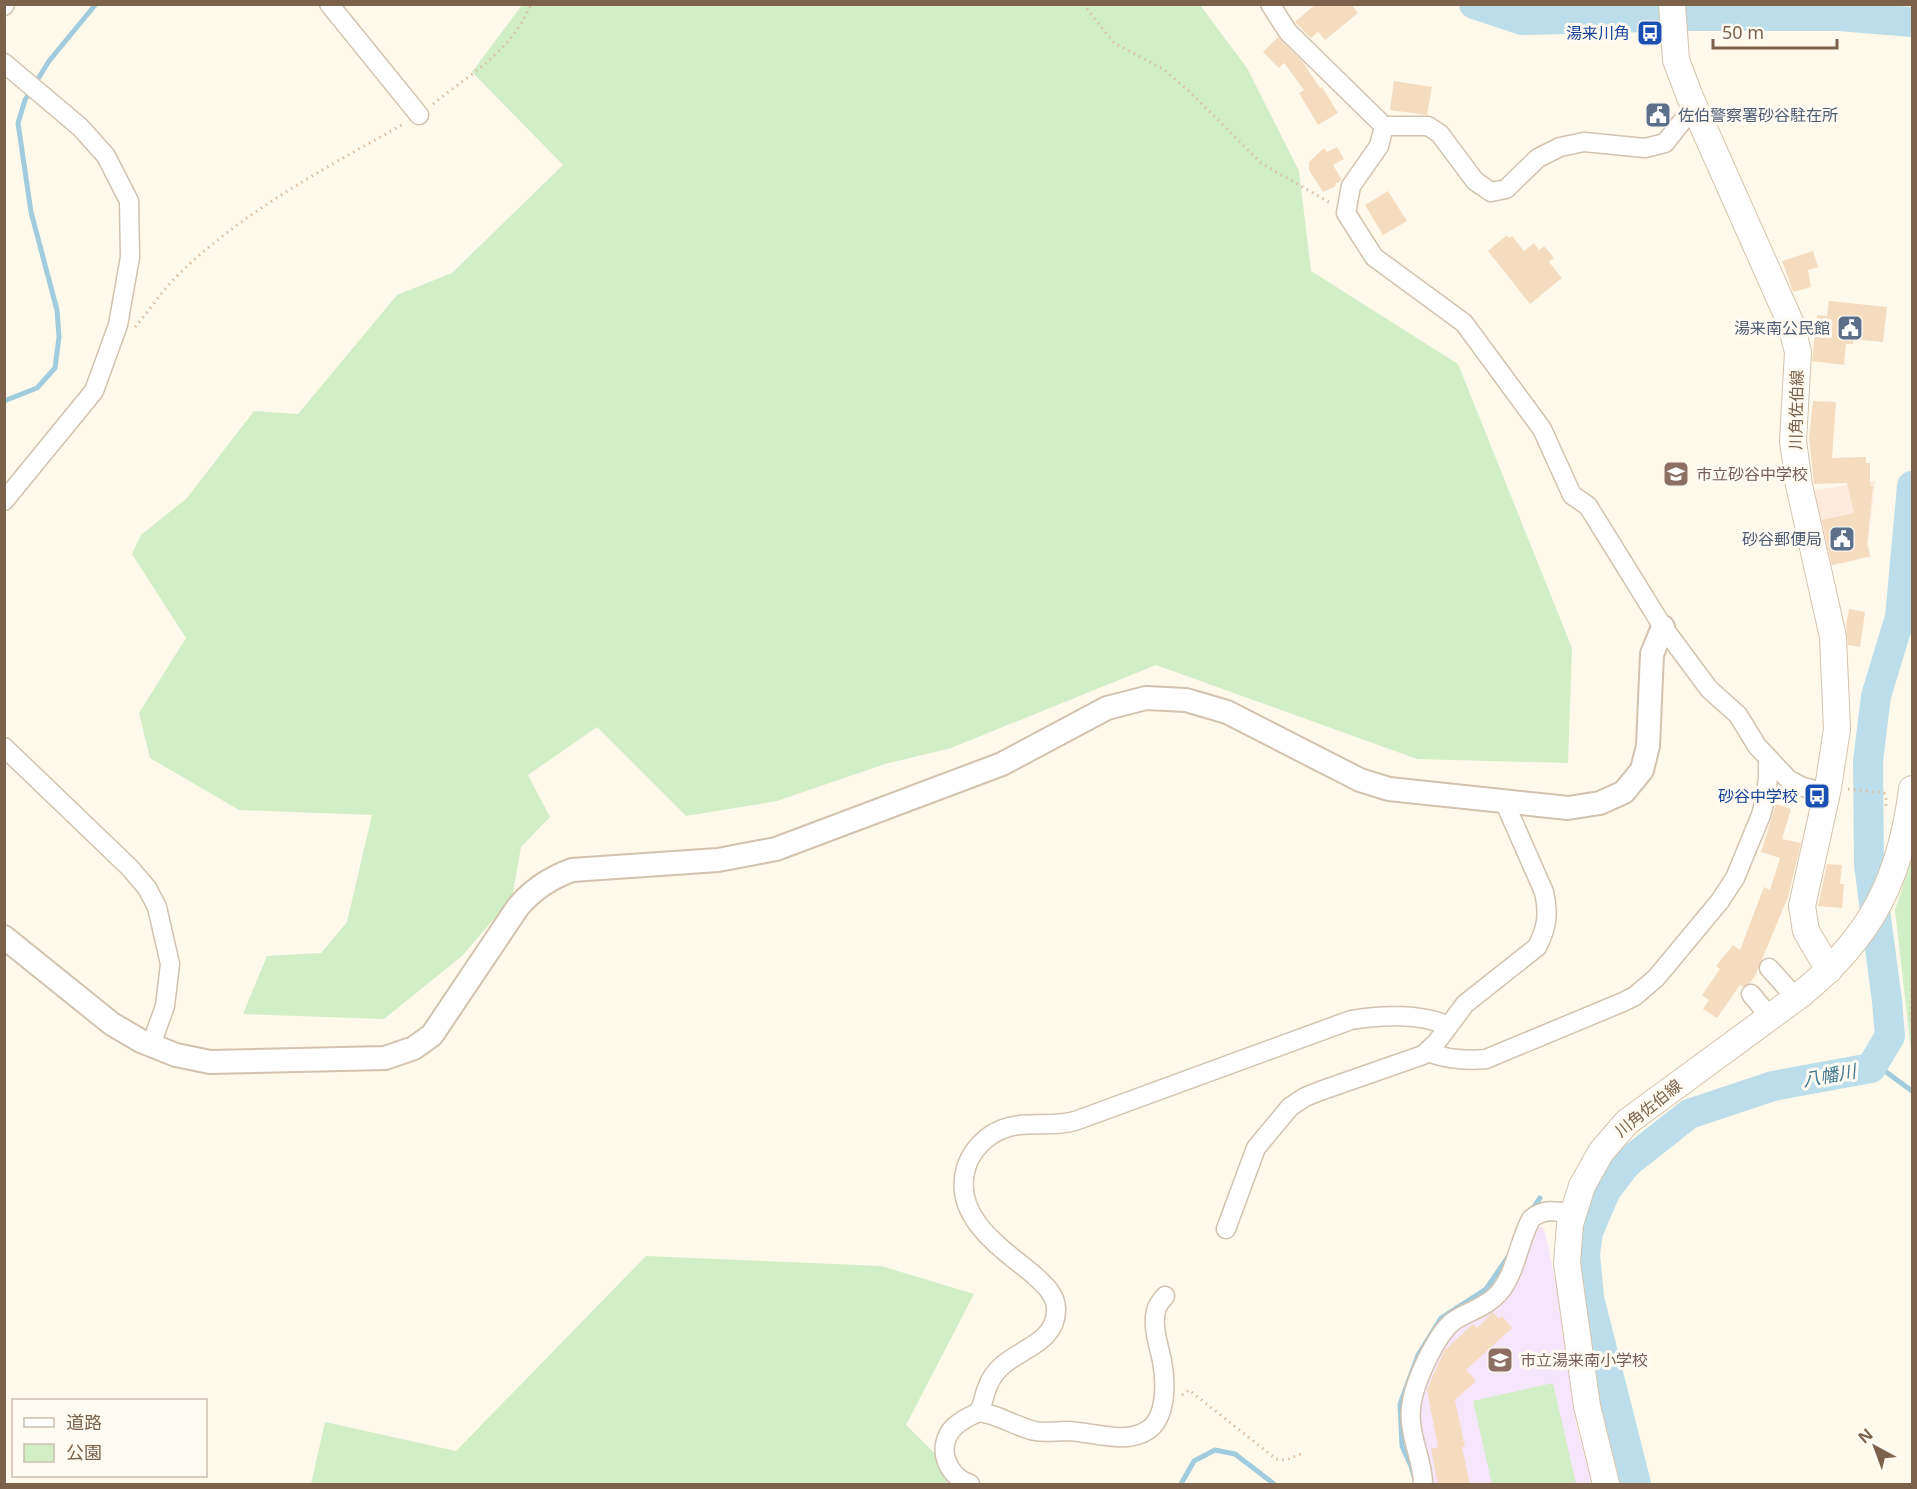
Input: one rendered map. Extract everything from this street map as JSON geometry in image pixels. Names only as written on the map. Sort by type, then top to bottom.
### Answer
[{"type":"main road","name":"川角佐伯線","points":[[1672,14],[1676,60],[1697,113],[1791,324],[1797,351],[1793,441],[1799,485],[1833,637],[1837,729],[1837,791],[1802,906],[1806,931],[1829,970]]},
{"type":"main road","name":"川角佐伯線","points":[[1606,1485],[1587,1406],[1569,1283],[1568,1243],[1573,1214],[1582,1186],[1590,1168],[1613,1136],[1627,1122],[1796,998],[1829,970],[1854,943],[1880,902],[1897,864],[1906,832],[1912,789]]},
{"type":"street","points":[[329,4],[419,115]]},
{"type":"street","points":[[1270,4],[1288,32],[1384,126],[1428,126],[1440,134],[1475,181],[1491,192],[1506,189],[1539,158],[1560,147],[1584,142],[1645,148],[1665,143],[1684,119],[1697,113]]},
{"type":"street","points":[[4,63],[80,127],[106,156],[129,201],[130,257],[118,325],[94,391],[4,501]]},
{"type":"street","points":[[1384,126],[1379,146],[1351,186],[1346,213],[1374,257],[1464,323],[1542,429],[1572,495],[1588,506],[1663,627],[1709,689],[1738,716],[1757,746],[1783,775],[1796,784],[1837,791]]},
{"type":"street","points":[[4,937],[111,1024],[176,1055],[210,1062],[385,1058],[414,1048],[432,1035],[529,894],[556,876],[572,870],[718,860],[776,849],[1002,764],[1107,708],[1146,698],[1186,700],[1227,712],[1360,780],[1389,789],[1568,808],[1600,803],[1624,792],[1642,770],[1648,746],[1652,654],[1663,627]]},
{"type":"street","points":[[4,747],[130,868],[147,888],[157,907],[170,964],[165,1006],[151,1045]]},
{"type":"street","points":[[1428,1052],[1465,1060],[1486,1059],[1623,1002],[1646,988],[1720,901],[1736,878],[1766,796],[1768,758]]},
{"type":"street","points":[[1226,1229],[1256,1148],[1290,1107],[1320,1091],[1415,1059],[1428,1052],[1465,1004],[1537,947],[1548,920],[1544,891],[1504,801]]},
{"type":"street","points":[[1769,968],[1796,998]]},
{"type":"street","points":[[1751,994],[1770,1017]]},
{"type":"street","points":[[970,1485],[952,1473],[946,1462],[947,1438],[954,1428],[981,1408],[987,1387],[1001,1366],[1049,1333],[1055,1321],[1057,1308],[1053,1295],[1044,1284],[984,1232],[969,1212],[963,1188],[968,1164],[977,1148],[991,1135],[1013,1126],[1058,1125],[1075,1121],[1351,1020],[1374,1017],[1416,1017],[1428,1018],[1448,1026]]},
{"type":"street","points":[[1423,1485],[1423,1473],[1414,1447],[1411,1408],[1421,1375],[1436,1341],[1453,1322],[1481,1307],[1498,1294],[1509,1276],[1531,1219],[1545,1211],[1573,1214]]},
{"type":"street","points":[[977,1413],[983,1412],[1034,1431],[1075,1431],[1123,1437],[1137,1436],[1150,1429],[1159,1417],[1163,1403],[1164,1377],[1155,1314],[1158,1304],[1165,1296]]},
{"type":"path","points":[[129,333],[172,282],[201,254],[246,219],[289,188],[419,115],[486,64],[512,37],[531,4]]},
{"type":"path","points":[[1083,4],[1114,43],[1162,69],[1189,90],[1261,163],[1346,213]]},
{"type":"path","points":[[1837,791],[1880,791],[1886,796],[1886,815]]},
{"type":"path","points":[[1912,977],[1912,1022]]},
{"type":"path","points":[[1159,1417],[1189,1390],[1276,1459],[1286,1460],[1301,1454]]},
{"type":"shaded area","points":[[1875,481],[1868,544],[1871,557],[1826,567],[1809,491]]},
{"type":"shaded area","name":"市立湯来南小学校","points":[[1537,1227],[1542,1227],[1545,1231],[1556,1284],[1576,1424],[1592,1484],[1428,1484],[1416,1409],[1445,1336],[1483,1312]]},
{"type":"green space","points":[[522,5],[1200,5],[1247,68],[1299,171],[1311,271],[1458,364],[1572,648],[1568,763],[1417,759],[1156,665],[951,748],[885,764],[777,801],[686,816],[597,727],[528,775],[550,817],[521,847],[512,898],[462,956],[384,1019],[243,1014],[267,956],[321,953],[347,922],[372,815],[239,810],[150,758],[139,713],[186,638],[132,554],[141,535],[187,498],[254,411],[298,414],[397,295],[452,273],[563,165],[472,72]]},
{"type":"green space","points":[[1912,858],[1912,1059],[1895,910]]},
{"type":"green space","points":[[646,1256],[881,1266],[974,1294],[906,1425],[966,1484],[311,1484],[325,1422],[456,1451]]},
{"type":"green space","points":[[1553,1383],[1576,1484],[1492,1484],[1473,1401]]},
{"type":"building","points":[[1316,4],[1351,4],[1358,13],[1325,40],[1318,32],[1311,38],[1295,22]]},
{"type":"building","points":[[1278,37],[1302,61],[1338,113],[1318,125],[1299,93],[1304,90],[1284,63],[1279,68],[1263,52]]},
{"type":"building","points":[[1394,81],[1432,87],[1427,115],[1390,110]]},
{"type":"building","points":[[1337,147],[1344,159],[1333,165],[1342,180],[1335,184],[1336,186],[1323,192],[1309,170],[1309,162],[1324,148],[1327,152]]},
{"type":"building","points":[[1388,191],[1407,221],[1383,235],[1365,205]]},
{"type":"building","points":[[1507,235],[1509,238],[1512,236],[1524,251],[1534,243],[1539,250],[1544,246],[1554,258],[1549,262],[1562,278],[1530,304],[1488,251]]},
{"type":"building","points":[[1813,251],[1818,267],[1808,270],[1811,287],[1793,292],[1782,261]]},
{"type":"building","name":"湯来南公民館","points":[[1829,301],[1887,307],[1883,342],[1853,339],[1853,344],[1846,344],[1844,365],[1812,361],[1817,315],[1827,316]]},
{"type":"building","points":[[1813,401],[1836,402],[1832,458],[1866,457],[1866,463],[1870,463],[1870,486],[1873,486],[1867,544],[1870,556],[1832,565],[1822,520],[1854,513],[1847,483],[1814,484],[1809,438]]},
{"type":"building","points":[[1849,609],[1865,612],[1860,647],[1848,645],[1846,626]]},
{"type":"building","points":[[1776,804],[1791,809],[1782,839],[1801,843],[1788,897],[1755,976],[1750,983],[1743,987],[1740,985],[1717,1018],[1703,1009],[1709,1000],[1702,995],[1720,969],[1716,966],[1733,945],[1740,950],[1764,887],[1770,890],[1780,858],[1761,852]]},
{"type":"building","points":[[1827,864],[1842,865],[1840,884],[1844,884],[1842,908],[1818,906]]},
{"type":"building","points":[[1493,1312],[1499,1319],[1502,1316],[1512,1328],[1466,1370],[1476,1381],[1455,1400],[1470,1485],[1438,1485],[1431,1449],[1438,1447],[1427,1390],[1444,1351],[1473,1324],[1477,1328]]},
{"type":"waterway","points":[[4,401],[37,388],[55,368],[59,337],[57,310],[31,212],[18,123],[25,100],[49,61],[96,4]]},
{"type":"waterway","points":[[1474,4],[1522,20],[1693,16],[1839,16],[1912,22]]},
{"type":"waterway","name":"八幡川","points":[[1636,1484],[1589,1298],[1585,1254],[1588,1232],[1606,1190],[1627,1163],[1689,1114],[1773,1086],[1871,1068],[1890,1036],[1869,865],[1868,761],[1876,696],[1900,617],[1912,486]]},
{"type":"waterway","points":[[1874,1063],[1912,1091]]},
{"type":"waterway","points":[[1531,1211],[1540,1198]]},
{"type":"waterway","points":[[1415,1480],[1402,1446],[1400,1404],[1418,1355],[1441,1318],[1486,1289],[1508,1257]]},
{"type":"waterway","points":[[1181,1484],[1194,1461],[1215,1450],[1235,1454],[1274,1484]]},
{"type":"place","name":"湯来川角","points":[[1650,33]]},
{"type":"place","name":"佐伯警察署砂谷駐在所","points":[[1658,115]]},
{"type":"place","name":"湯来南公民館","points":[[1850,328]]},
{"type":"place","name":"市立砂谷中学校","points":[[1676,474]]},
{"type":"place","name":"砂谷郵便局","points":[[1842,539]]},
{"type":"place","name":"砂谷中学校","points":[[1817,796]]},
{"type":"place","name":"市立湯来南小学校","points":[[1500,1360]]}]
